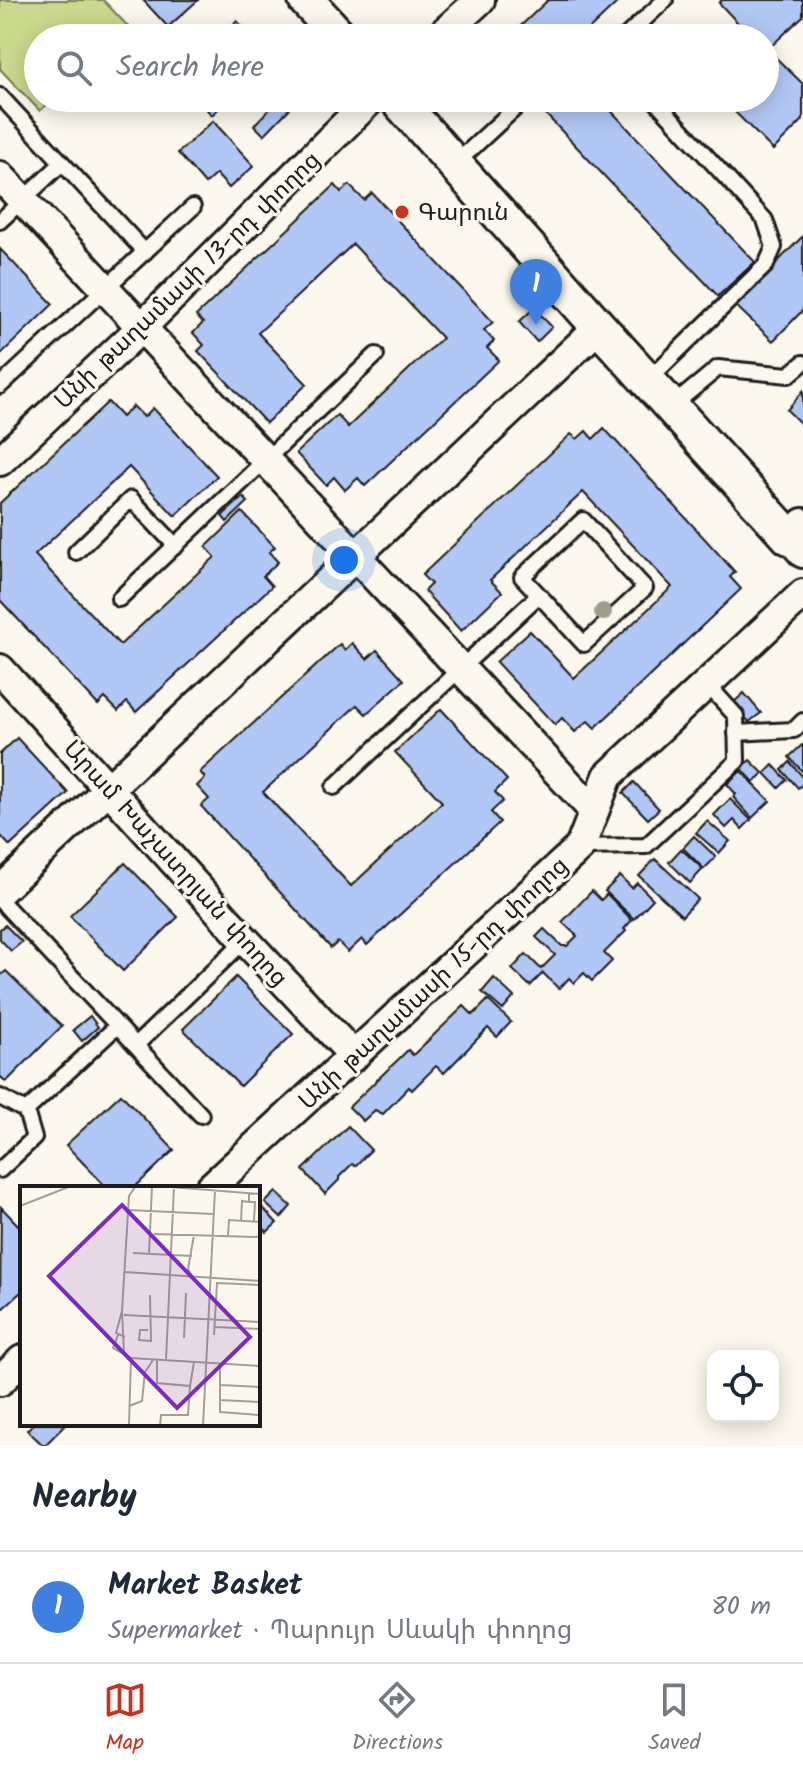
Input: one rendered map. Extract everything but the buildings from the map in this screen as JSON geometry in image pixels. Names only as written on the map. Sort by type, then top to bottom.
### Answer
[{"type":"street","points":[[453,24],[480,0]]},
{"type":"street","points":[[314,3],[330,24]]},
{"type":"street","name":"Անի թաղամասի 13-րդ փողոց","points":[[0,461],[142,327],[358,112]]},
{"type":"street","points":[[408,112],[599,327],[798,538]]},
{"type":"street","points":[[0,176],[594,811]]},
{"type":"street","points":[[0,891],[599,327]]},
{"type":"street","name":"Անի թաղամասի 15-րդ փողոց","points":[[212,1186],[580,847],[608,776],[803,594]]},
{"type":"street","name":"Արամ Խաչատրյան փողոց","points":[[0,669],[354,1056]]},
{"type":"street","points":[[0,1381],[20,1362]]},
{"type":"lane","points":[[639,24],[665,0]]},
{"type":"lane","points":[[0,96],[145,252]]},
{"type":"lane","points":[[454,164],[511,112]]},
{"type":"lane","points":[[648,380],[766,265],[774,247],[765,220],[666,112]]},
{"type":"lane","points":[[0,221],[62,163]]},
{"type":"lane","points":[[0,386],[193,207]]},
{"type":"lane","points":[[119,599],[376,355]]},
{"type":"lane","points":[[672,406],[718,368],[789,375],[803,363]]},
{"type":"lane","points":[[76,552],[131,499],[176,546]]},
{"type":"lane","points":[[583,520],[645,588],[584,644],[539,595],[522,577],[583,520]]},
{"type":"lane","points":[[334,787],[539,595]]},
{"type":"lane","points":[[580,847],[646,846],[737,761],[736,716],[707,684]]},
{"type":"lane","points":[[736,733],[794,730],[803,721]]},
{"type":"lane","points":[[0,900],[201,1115]]},
{"type":"lane","points":[[136,1045],[245,940]]},
{"type":"lane","points":[[26,1111],[117,1026]]},
{"type":"lane","points":[[0,1097],[26,1111],[34,1138],[0,1170]]},
{"type":"green space","points":[[0,0],[103,0],[126,24],[24,24],[24,94],[0,69]]},
{"type":"place","name":"Գարուն","points":[[402,212]]},
{"type":"place","name":"Market Basket","points":[[536,325]]}]
